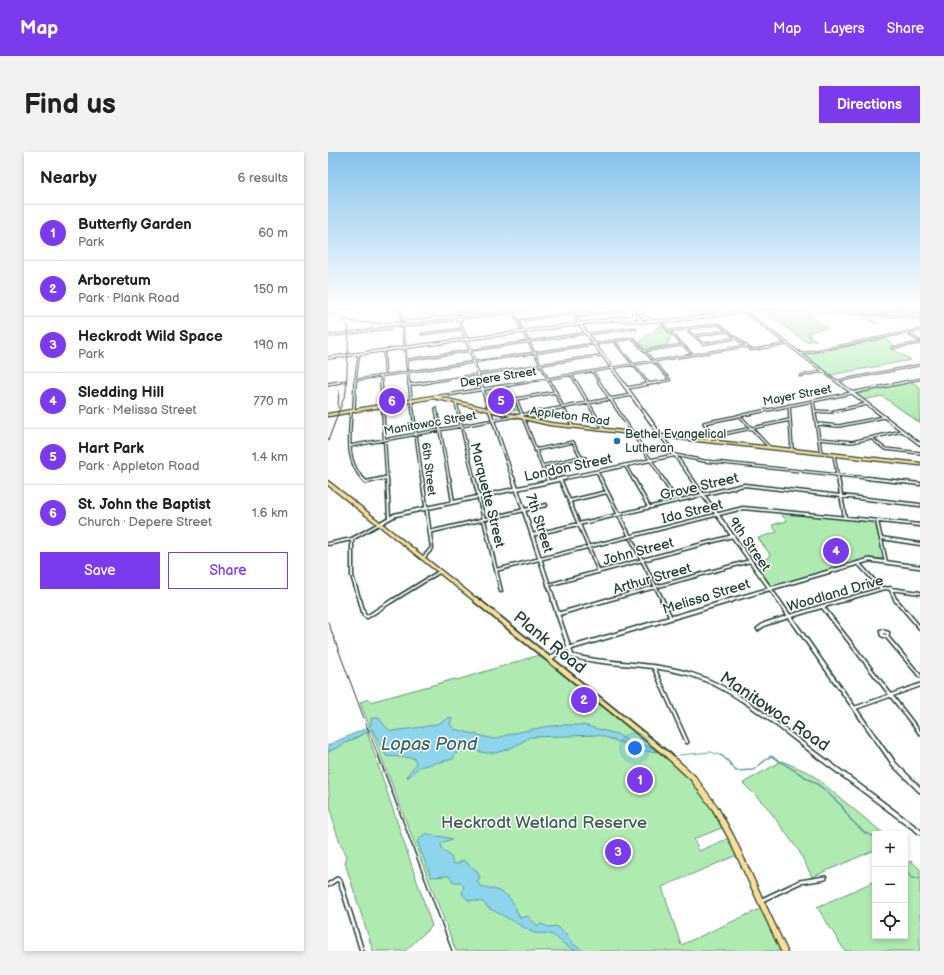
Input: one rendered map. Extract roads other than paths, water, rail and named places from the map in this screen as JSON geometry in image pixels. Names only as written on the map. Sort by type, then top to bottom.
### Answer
[{"type":"main road","points":[[328,358],[437,343]]},
{"type":"main road","name":"9th Street","points":[[594,344],[662,437]]},
{"type":"main road","name":"Depere Street","points":[[328,414],[434,397]]},
{"type":"main road","name":"Appleton Road","points":[[434,397],[513,417],[573,427],[920,464]]},
{"type":"main road","name":"Plank Road","points":[[328,483],[670,755],[693,778],[712,802],[727,828],[784,951]]},
{"type":"street","name":"6th Street","points":[[404,343],[425,508],[432,549],[422,558]]},
{"type":"street","name":"7th Street","points":[[467,343],[572,656]]},
{"type":"street","points":[[407,360],[519,343]]},
{"type":"street","points":[[530,343],[573,427]]},
{"type":"street","points":[[354,380],[599,343]]},
{"type":"street","points":[[616,343],[649,384]]},
{"type":"street","points":[[627,388],[669,380],[637,343]]},
{"type":"street","points":[[743,343],[746,346]]},
{"type":"street","points":[[800,354],[858,343]]},
{"type":"street","points":[[892,348],[914,343]]},
{"type":"street","points":[[644,351],[682,344],[693,355]]},
{"type":"street","name":"Depere Street","points":[[434,397],[746,346],[752,350],[788,344]]},
{"type":"street","points":[[788,344],[920,444]]},
{"type":"street","points":[[384,351],[385,375]]},
{"type":"street","points":[[359,354],[358,368],[354,380],[350,456],[354,469],[365,481],[387,478]]},
{"type":"street","points":[[409,385],[603,355]]},
{"type":"street","points":[[837,381],[920,365]]},
{"type":"street","points":[[592,371],[677,501]]},
{"type":"street","points":[[800,376],[824,372]]},
{"type":"street","points":[[571,374],[604,430]]},
{"type":"street","points":[[328,544],[352,538],[389,517],[381,376]]},
{"type":"street","name":"Mayer Street","points":[[720,443],[704,423],[920,379]]},
{"type":"street","points":[[328,384],[346,382]]},
{"type":"street","points":[[548,482],[516,399],[556,392]]},
{"type":"street","name":"Manitowoc Street","points":[[350,446],[632,395]]},
{"type":"street","points":[[813,401],[821,453]]},
{"type":"street","name":"Marquette Street","points":[[456,403],[501,591]]},
{"type":"street","points":[[815,411],[830,412],[867,404]]},
{"type":"street","points":[[789,405],[792,450]]},
{"type":"street","points":[[436,409],[453,502]]},
{"type":"street","points":[[739,415],[770,448]]},
{"type":"street","points":[[817,424],[839,426],[884,417]]},
{"type":"street","points":[[714,436],[790,420]]},
{"type":"street","points":[[819,439],[849,442],[902,431]]},
{"type":"street","name":"9th Street","points":[[662,437],[898,769],[920,790]]},
{"type":"street","points":[[871,438],[885,449],[920,452]]},
{"type":"street","points":[[535,450],[574,442],[581,457]]},
{"type":"street","name":"London Street","points":[[389,517],[675,455],[704,461],[920,484]]},
{"type":"street","points":[[834,455],[845,518]]},
{"type":"street","points":[[542,466],[581,457],[585,458]]},
{"type":"street","points":[[625,465],[649,508]]},
{"type":"street","points":[[597,472],[671,618]]},
{"type":"street","points":[[560,480],[599,572]]},
{"type":"street","name":"Grove Street","points":[[532,535],[745,485],[920,505]]},
{"type":"street","points":[[569,501],[607,492]]},
{"type":"street","points":[[429,532],[546,505]]},
{"type":"street","name":"Ida Street","points":[[496,570],[746,508],[920,525]]},
{"type":"street","points":[[878,521],[886,562]]},
{"type":"street","name":"John Street","points":[[548,585],[733,536]]},
{"type":"street","points":[[352,538],[352,576],[364,615],[367,617],[439,572]]},
{"type":"street","points":[[881,538],[920,544]]},
{"type":"street","name":"Melissa Street","points":[[550,660],[558,652],[569,648],[858,563],[871,560],[920,568]]},
{"type":"street","name":"Arthur Street","points":[[558,614],[750,561]]},
{"type":"street","points":[[858,563],[881,588]]},
{"type":"street","name":"Woodland Drive","points":[[758,629],[765,624],[881,588],[920,593]]},
{"type":"street","points":[[890,588],[894,598],[920,628]]},
{"type":"street","points":[[822,606],[920,733]]},
{"type":"street","points":[[914,622],[920,622]]},
{"type":"street","points":[[887,637],[920,676]]},
{"type":"street","name":"Manitowoc Road","points":[[558,652],[576,658],[654,668],[693,675],[712,683],[730,693],[779,726],[920,832]]},
{"type":"street","points":[[654,668],[687,742]]},
{"type":"street","points":[[855,708],[920,685]]},
{"type":"street","points":[[761,901],[800,882],[825,878]]},
{"type":"street","points":[[328,885],[337,879],[340,881],[345,901],[355,924],[362,951]]},
{"type":"water","name":"Lopas Pond","points":[[449,717],[452,719],[450,724],[454,729],[494,739],[544,727],[583,725],[617,734],[628,741],[647,746],[657,752],[645,751],[599,735],[530,737],[511,748],[494,753],[482,752],[461,746],[453,759],[419,767],[408,778],[407,776],[416,764],[414,758],[386,756],[372,729],[328,752],[328,745],[369,727],[371,725],[371,718],[379,718],[391,731],[431,725],[439,723]]},
{"type":"water","points":[[426,833],[452,839],[441,843],[442,849],[451,857],[453,863],[457,864],[463,860],[477,871],[480,878],[477,881],[480,886],[498,890],[506,895],[513,903],[520,918],[527,916],[538,926],[541,924],[549,927],[556,926],[566,934],[572,943],[583,951],[574,950],[554,936],[546,933],[532,932],[488,908],[483,902],[468,900],[462,894],[464,887],[460,882],[453,882],[449,876],[431,877],[417,841]]},
{"type":"waterway","points":[[679,755],[711,752],[722,756]]},
{"type":"waterway","points":[[721,755],[736,771],[753,770],[771,756],[820,786],[841,805],[851,820],[865,833],[872,836]]},
{"type":"waterway","points":[[908,873],[912,878],[920,878]]},
{"type":"railway","points":[[328,441],[346,392],[348,343]]},
{"type":"railway","points":[[338,408],[339,390]]},
{"type":"railway","points":[[328,622],[378,756]]},
{"type":"railway","points":[[378,755],[452,951]]},
{"type":"place","name":"St. John the Baptist","points":[[392,401]]},
{"type":"place","name":"Hart Park","points":[[501,401]]},
{"type":"place","name":"Bethel Evangelical Lutheran","points":[[617,441]]},
{"type":"place","name":"Sledding Hill","points":[[836,551]]},
{"type":"place","name":"Arboretum","points":[[584,700]]},
{"type":"place","name":"Butterfly Garden","points":[[640,780]]},
{"type":"place","name":"Heckrodt Wild Space","points":[[618,852]]},
{"type":"park label","name":"Heckrodt Wetland Reserve","points":[[544,822]]}]
